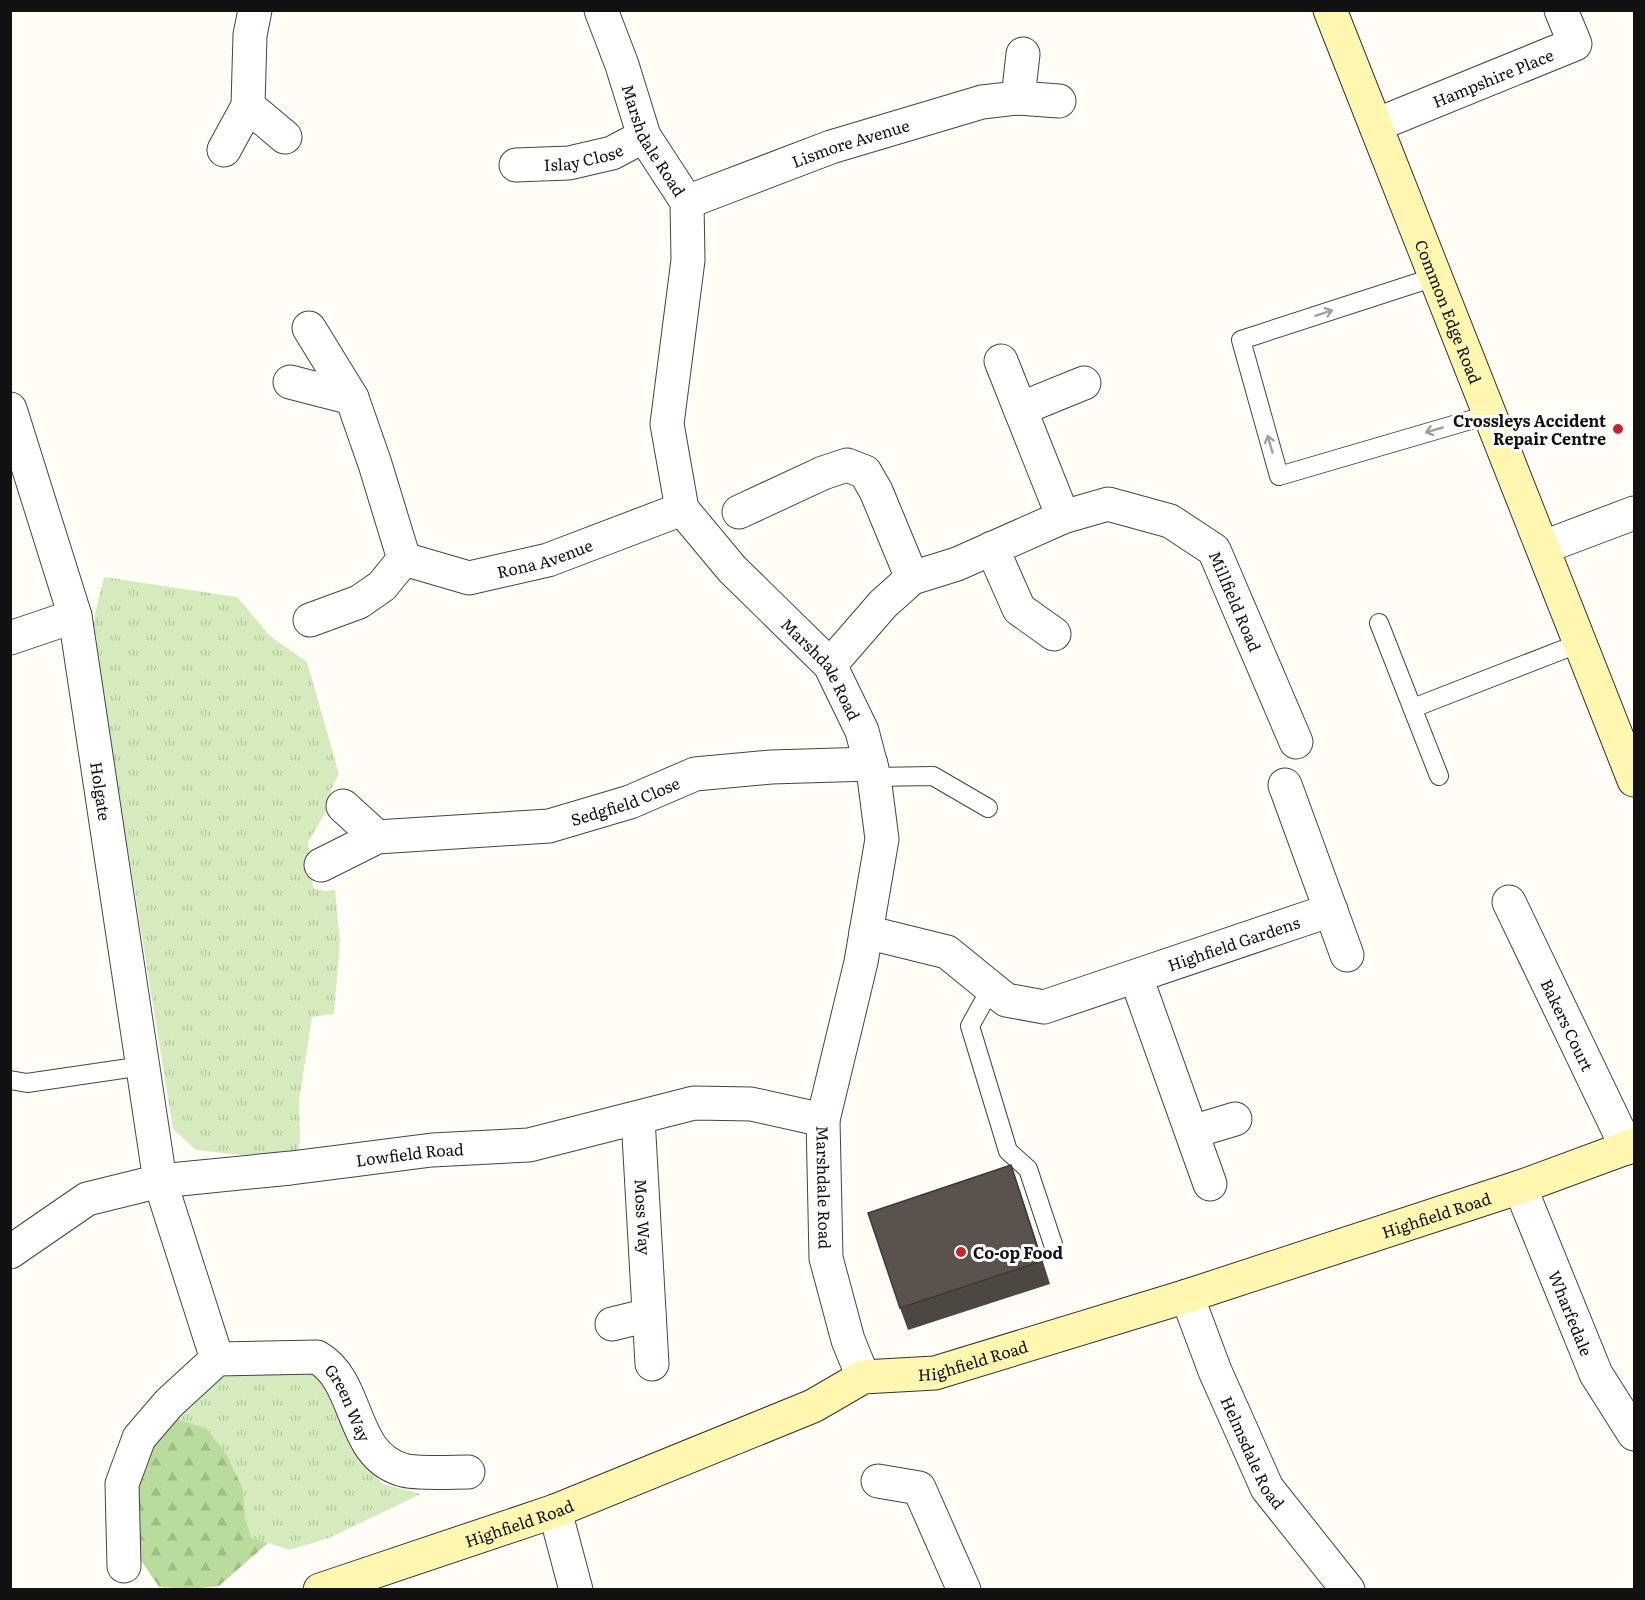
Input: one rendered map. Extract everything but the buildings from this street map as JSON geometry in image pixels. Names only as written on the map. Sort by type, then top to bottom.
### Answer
[{"type":"street","points":[[224,150],[248,106],[250,35],[255,10]]},
{"type":"street","name":"Marshdale Road","points":[[602,10],[644,136],[687,202],[688,260],[667,424],[682,509],[732,569],[830,665],[862,731],[872,770],[882,839],[861,962],[822,1120],[826,1257],[848,1340],[863,1377]]},
{"type":"street","name":"Common Edge Road","points":[[1330,10],[1635,780]]},
{"type":"street","name":"Hampshire Place","points":[[1376,125],[1575,44],[1561,10]]},
{"type":"street","points":[[1018,98],[1023,54]]},
{"type":"street","name":"Lismore Avenue","points":[[687,202],[831,147],[981,102],[1018,98],[1059,101]]},
{"type":"street","points":[[248,106],[285,137]]},
{"type":"street","name":"Islay Close","points":[[516,165],[569,163],[612,153],[644,136]]},
{"type":"street","points":[[309,328],[352,398],[404,559],[382,586],[359,602],[310,620]]},
{"type":"street","points":[[1001,361],[1063,517]]},
{"type":"street","points":[[290,382],[352,398]]},
{"type":"street","points":[[1020,409],[1084,382]]},
{"type":"street","name":"Holgate","points":[[10,410],[30,467],[75,616],[160,1181]]},
{"type":"street","points":[[739,512],[823,473],[848,465],[856,468],[865,472],[876,491],[912,578]]},
{"type":"street","name":"Millfield Road","points":[[830,665],[883,604],[912,578],[957,564],[1063,517],[1107,504],[1170,521],[1214,550],[1296,742]]},
{"type":"street","name":"Rona Avenue","points":[[404,559],[469,578],[548,560],[682,509]]},
{"type":"street","points":[[1544,547],[1635,513]]},
{"type":"street","points":[[992,548],[1019,609],[1054,634]]},
{"type":"street","points":[[10,638],[75,616]]},
{"type":"street","name":"Sedgfield Close","points":[[321,865],[377,837],[549,826],[630,802],[695,774],[771,767],[872,770]]},
{"type":"street","points":[[1286,785],[1347,955]]},
{"type":"street","points":[[343,806],[377,837]]},
{"type":"street","name":"Bakers Court","points":[[1509,902],[1631,1147]]},
{"type":"street","name":"Highfield Gardens","points":[[866,932],[947,952],[1006,1000],[1044,1007],[1331,910]]},
{"type":"street","points":[[1136,977],[1210,1184]]},
{"type":"street","name":"Lowfield Road","points":[[10,1252],[87,1199],[160,1181],[432,1150],[529,1145],[694,1103],[751,1104],[822,1120]]},
{"type":"street","name":"Moss Way","points":[[638,1118],[652,1364]]},
{"type":"street","points":[[1192,1132],[1234,1119]]},
{"type":"street","name":"Highfield Road","points":[[320,1590],[555,1511],[813,1406],[863,1377],[935,1373],[1187,1296],[1520,1187],[1631,1147]]},
{"type":"street","points":[[124,1566],[122,1484],[139,1438],[169,1403],[218,1359],[160,1181]]},
{"type":"street","name":"Wharfedale","points":[[1520,1187],[1596,1374],[1635,1434]]},
{"type":"street","name":"Helmsdale Road","points":[[1187,1296],[1215,1371],[1267,1488],[1348,1590]]},
{"type":"street","points":[[612,1323],[649,1315]]},
{"type":"street","name":"Green Way","points":[[218,1359],[317,1357],[328,1363],[345,1390],[365,1439],[379,1458],[404,1471],[468,1472]]},
{"type":"street","points":[[878,1481],[919,1488],[964,1590]]},
{"type":"street","points":[[555,1511],[576,1590]]},
{"type":"lane","points":[[1435,277],[1241,340],[1279,476],[1491,414]]},
{"type":"lane","points":[[1379,622],[1439,776]]},
{"type":"lane","points":[[1413,708],[1580,643]]},
{"type":"lane","points":[[872,770],[933,776],[988,808]]},
{"type":"lane","points":[[991,988],[970,1026],[1008,1151],[1028,1169],[1053,1244]]},
{"type":"lane","points":[[10,1080],[27,1083],[143,1066]]},
{"type":"green space","points":[[104,577],[237,597],[270,636],[307,662],[339,774],[331,789],[330,805],[308,842],[313,888],[325,891],[335,890],[340,941],[334,1014],[312,1017],[299,1101],[298,1152],[242,1155],[196,1150],[173,1129],[130,862],[107,738],[92,627]]},
{"type":"green space","points":[[229,1371],[317,1371],[333,1389],[362,1460],[383,1484],[421,1494],[329,1538],[289,1550],[251,1537],[245,1516],[243,1489],[172,1418],[199,1387]]},
{"type":"green space","points":[[172,1418],[206,1428],[226,1454],[243,1489],[245,1516],[251,1537],[268,1543],[219,1586],[192,1589],[159,1587],[138,1556],[138,1478],[146,1446]]},
{"type":"place","name":"Crossleys Accident Repair Centre","points":[[1618,429]]},
{"type":"place","name":"Co-op Food","points":[[961,1252]]}]
